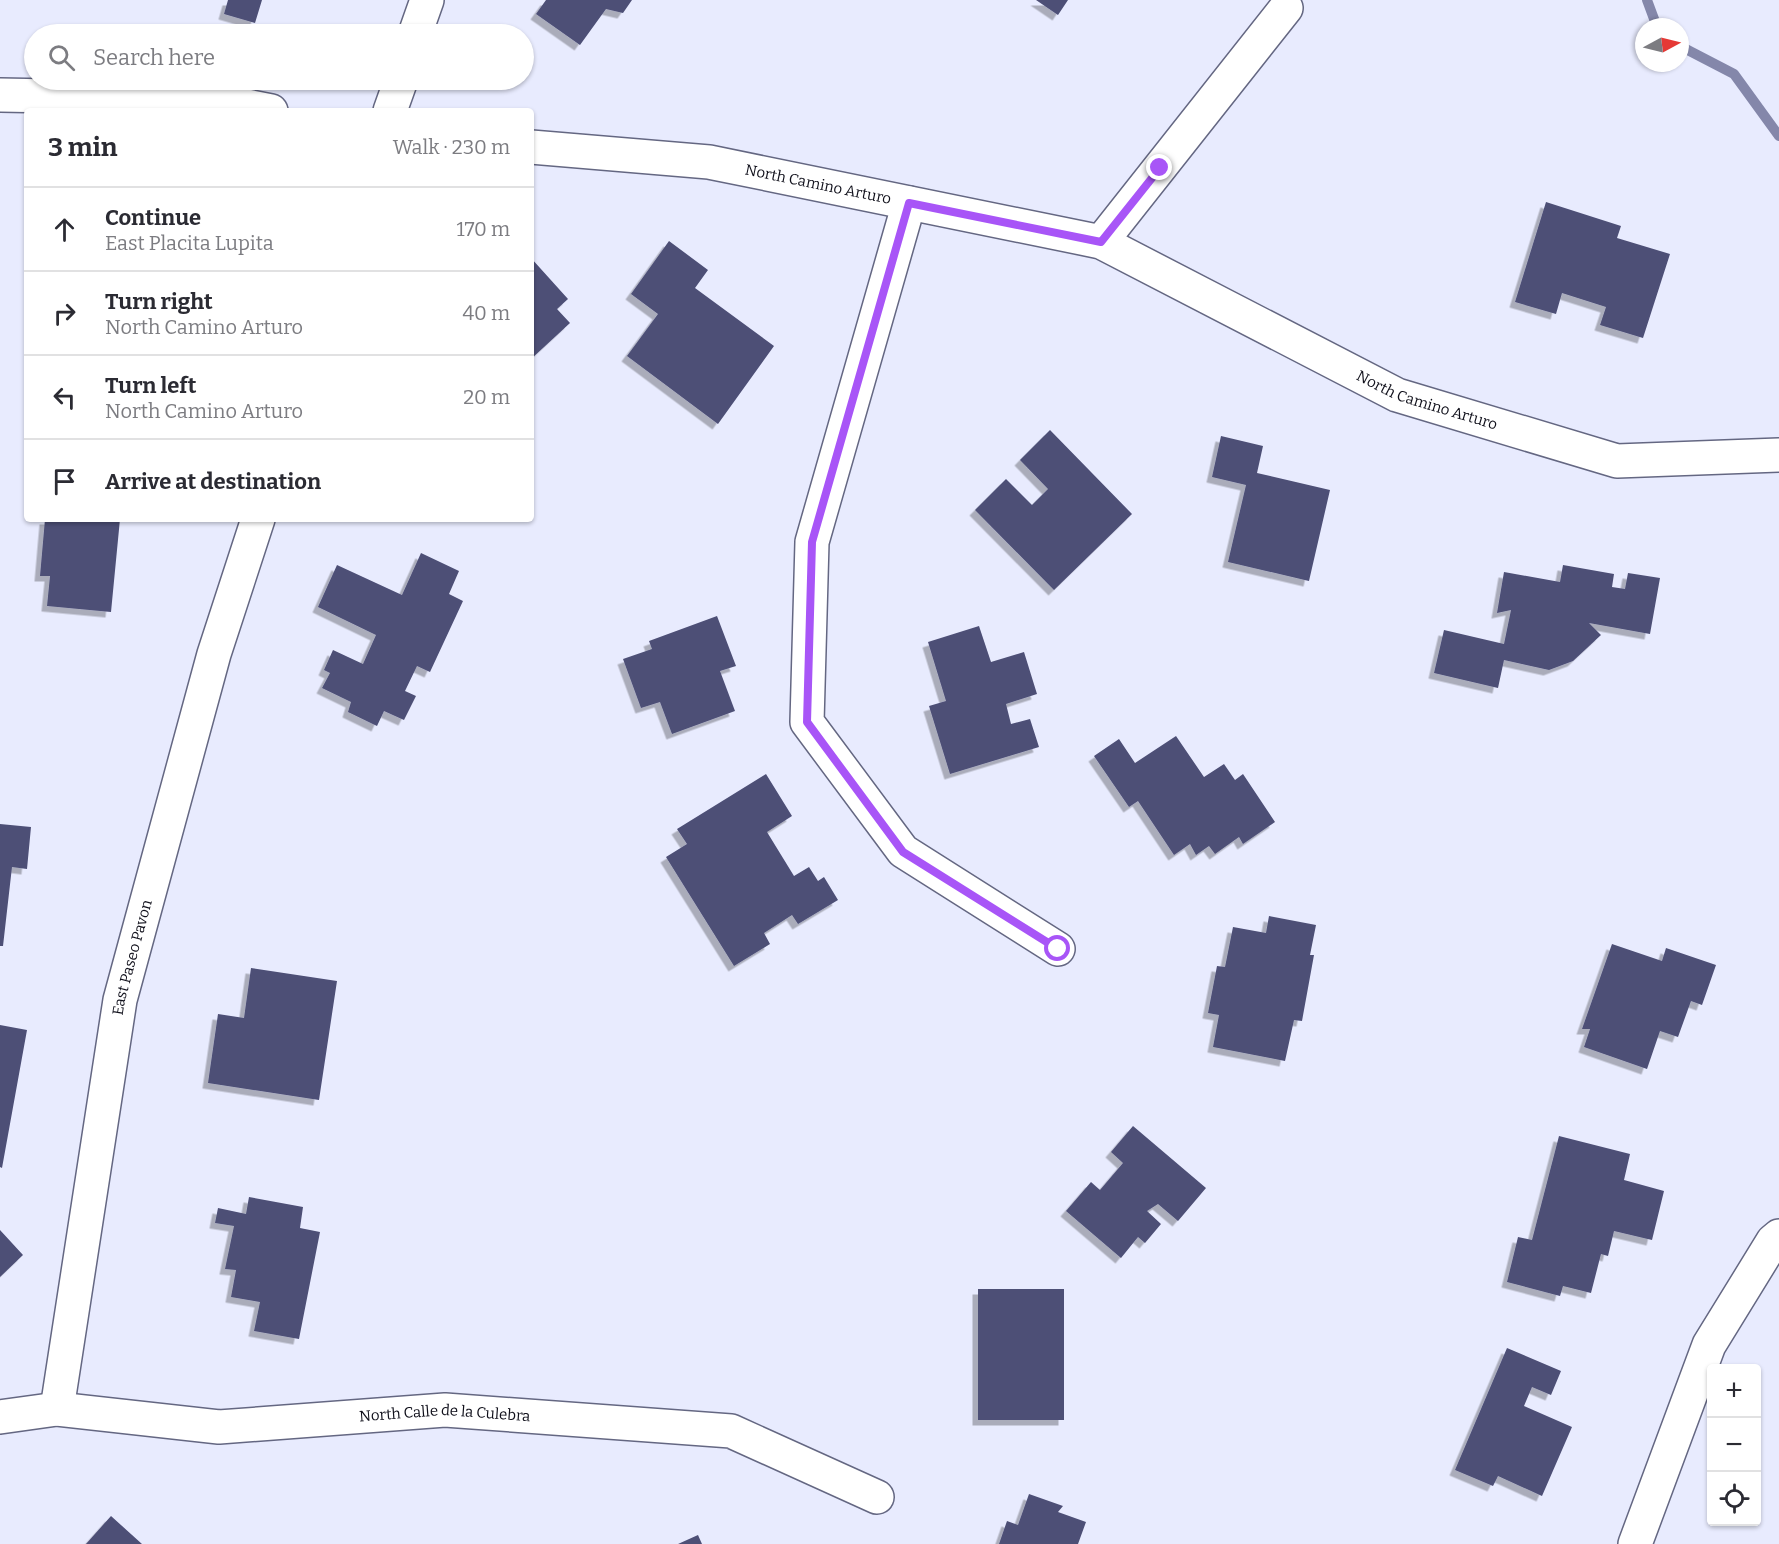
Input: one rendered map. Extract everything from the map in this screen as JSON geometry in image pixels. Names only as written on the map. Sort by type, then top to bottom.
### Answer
[{"type":"street","points":[[419,24],[427,0]]},
{"type":"street","points":[[1101,242],[1286,8]]},
{"type":"street","points":[[391,108],[397,90]]},
{"type":"street","points":[[0,95],[212,99],[256,108]]},
{"type":"street","name":"North Camino Arturo","points":[[534,147],[709,162],[1101,242],[1397,395],[1617,460],[1779,455]]},
{"type":"street","points":[[909,203],[812,542],[807,722],[903,852],[1058,949]]},
{"type":"street","name":"East Paseo Pavon","points":[[57,1409],[120,1000],[214,654],[257,522]]},
{"type":"street","points":[[1635,1544],[1709,1346],[1773,1241],[1779,1236]]},
{"type":"street","name":"North Calle de la Culebra","points":[[0,1417],[57,1409],[219,1427],[445,1410],[731,1431],[877,1497]]},
{"type":"building","points":[[228,0],[262,0],[255,23],[224,14]]},
{"type":"building","points":[[546,0],[632,0],[623,13],[606,9],[580,45],[536,14]]},
{"type":"building","points":[[1036,0],[1068,0],[1058,15]]},
{"type":"building","points":[[1546,202],[1621,226],[1617,238],[1670,254],[1643,338],[1600,325],[1606,307],[1562,293],[1556,314],[1515,302]]},
{"type":"building","points":[[669,241],[708,270],[695,288],[774,346],[718,424],[627,356],[658,314],[631,294]]},
{"type":"building","points":[[534,261],[568,299],[557,309],[570,323],[534,356]]},
{"type":"building","points":[[1050,430],[1132,514],[1054,590],[975,510],[1006,479],[1032,505],[1048,489],[1020,460]]},
{"type":"building","points":[[1221,436],[1263,446],[1257,473],[1330,490],[1309,581],[1228,562],[1246,485],[1212,477]]},
{"type":"building","points":[[45,522],[120,522],[111,612],[47,606],[50,576],[40,576]]},
{"type":"building","points":[[421,553],[459,571],[449,594],[463,601],[430,672],[417,666],[405,691],[416,696],[404,720],[384,711],[377,726],[348,712],[351,702],[322,688],[330,673],[324,670],[333,650],[363,664],[376,635],[318,607],[337,565],[402,595]]},
{"type":"building","points":[[1563,565],[1614,574],[1612,587],[1625,589],[1628,573],[1660,578],[1650,634],[1589,623],[1601,635],[1573,661],[1549,670],[1504,660],[1498,688],[1434,673],[1444,630],[1504,644],[1511,610],[1497,613],[1504,572],[1560,582]]},
{"type":"building","points":[[717,616],[736,666],[720,671],[735,711],[672,734],[660,702],[641,708],[623,659],[652,649],[649,641]]},
{"type":"building","points":[[979,626],[991,662],[1024,652],[1037,694],[1006,704],[1011,724],[1030,719],[1039,747],[950,774],[929,706],[946,701],[928,642]]},
{"type":"building","points":[[1176,736],[1204,777],[1224,764],[1235,780],[1243,774],[1275,822],[1243,844],[1239,837],[1215,854],[1209,846],[1196,855],[1190,844],[1174,855],[1138,801],[1129,807],[1094,756],[1119,739],[1135,763]]},
{"type":"building","points":[[766,774],[792,816],[767,832],[794,876],[809,867],[818,881],[824,877],[838,900],[798,924],[792,915],[764,933],[770,944],[734,966],[666,857],[687,844],[677,829]]},
{"type":"building","points":[[0,824],[31,827],[27,869],[12,867],[3,946],[0,946]]},
{"type":"building","points":[[1269,916],[1316,925],[1310,955],[1314,955],[1302,1021],[1294,1020],[1285,1061],[1213,1047],[1219,1015],[1208,1013],[1217,966],[1225,967],[1233,927],[1266,933]]},
{"type":"building","points":[[1612,944],[1662,961],[1666,948],[1716,965],[1702,1005],[1691,1001],[1678,1037],[1660,1031],[1647,1069],[1584,1047],[1590,1029],[1582,1029]]},
{"type":"building","points":[[251,968],[337,981],[319,1100],[208,1083],[218,1014],[244,1018]]},
{"type":"building","points":[[0,1025],[27,1030],[2,1168],[0,1167]]},
{"type":"building","points":[[1133,1126],[1206,1188],[1178,1221],[1158,1204],[1147,1211],[1161,1224],[1145,1243],[1138,1237],[1121,1258],[1066,1211],[1091,1182],[1100,1190],[1123,1163],[1111,1152]]},
{"type":"building","points":[[1559,1136],[1630,1154],[1624,1180],[1664,1191],[1652,1240],[1614,1231],[1608,1256],[1601,1254],[1591,1293],[1563,1286],[1560,1296],[1507,1282],[1518,1237],[1532,1240]]},
{"type":"building","points":[[249,1197],[303,1207],[300,1228],[320,1232],[299,1339],[254,1331],[260,1302],[231,1297],[236,1270],[225,1269],[234,1226],[215,1223],[218,1208],[246,1214]]},
{"type":"building","points":[[0,1230],[23,1255],[0,1277]]},
{"type":"building","points":[[978,1289],[1064,1289],[1064,1420],[978,1420]]},
{"type":"building","points":[[1507,1348],[1561,1371],[1551,1395],[1532,1387],[1524,1406],[1572,1427],[1542,1496],[1498,1476],[1493,1486],[1455,1470]]},
{"type":"building","points":[[1029,1494],[1063,1506],[1058,1512],[1086,1522],[1078,1544],[999,1544],[1007,1521],[1018,1525]]},
{"type":"building","points":[[111,1516],[142,1544],[86,1544]]},
{"type":"building","points":[[698,1535],[702,1544],[678,1544]]},
{"type":"waterway","points":[[1647,0],[1654,18]]},
{"type":"waterway","points":[[1689,51],[1734,74],[1779,136]]},
{"type":"route","points":[[1058,949],[903,852],[807,722],[812,542],[909,203],[1101,242],[1160,168]]}]
